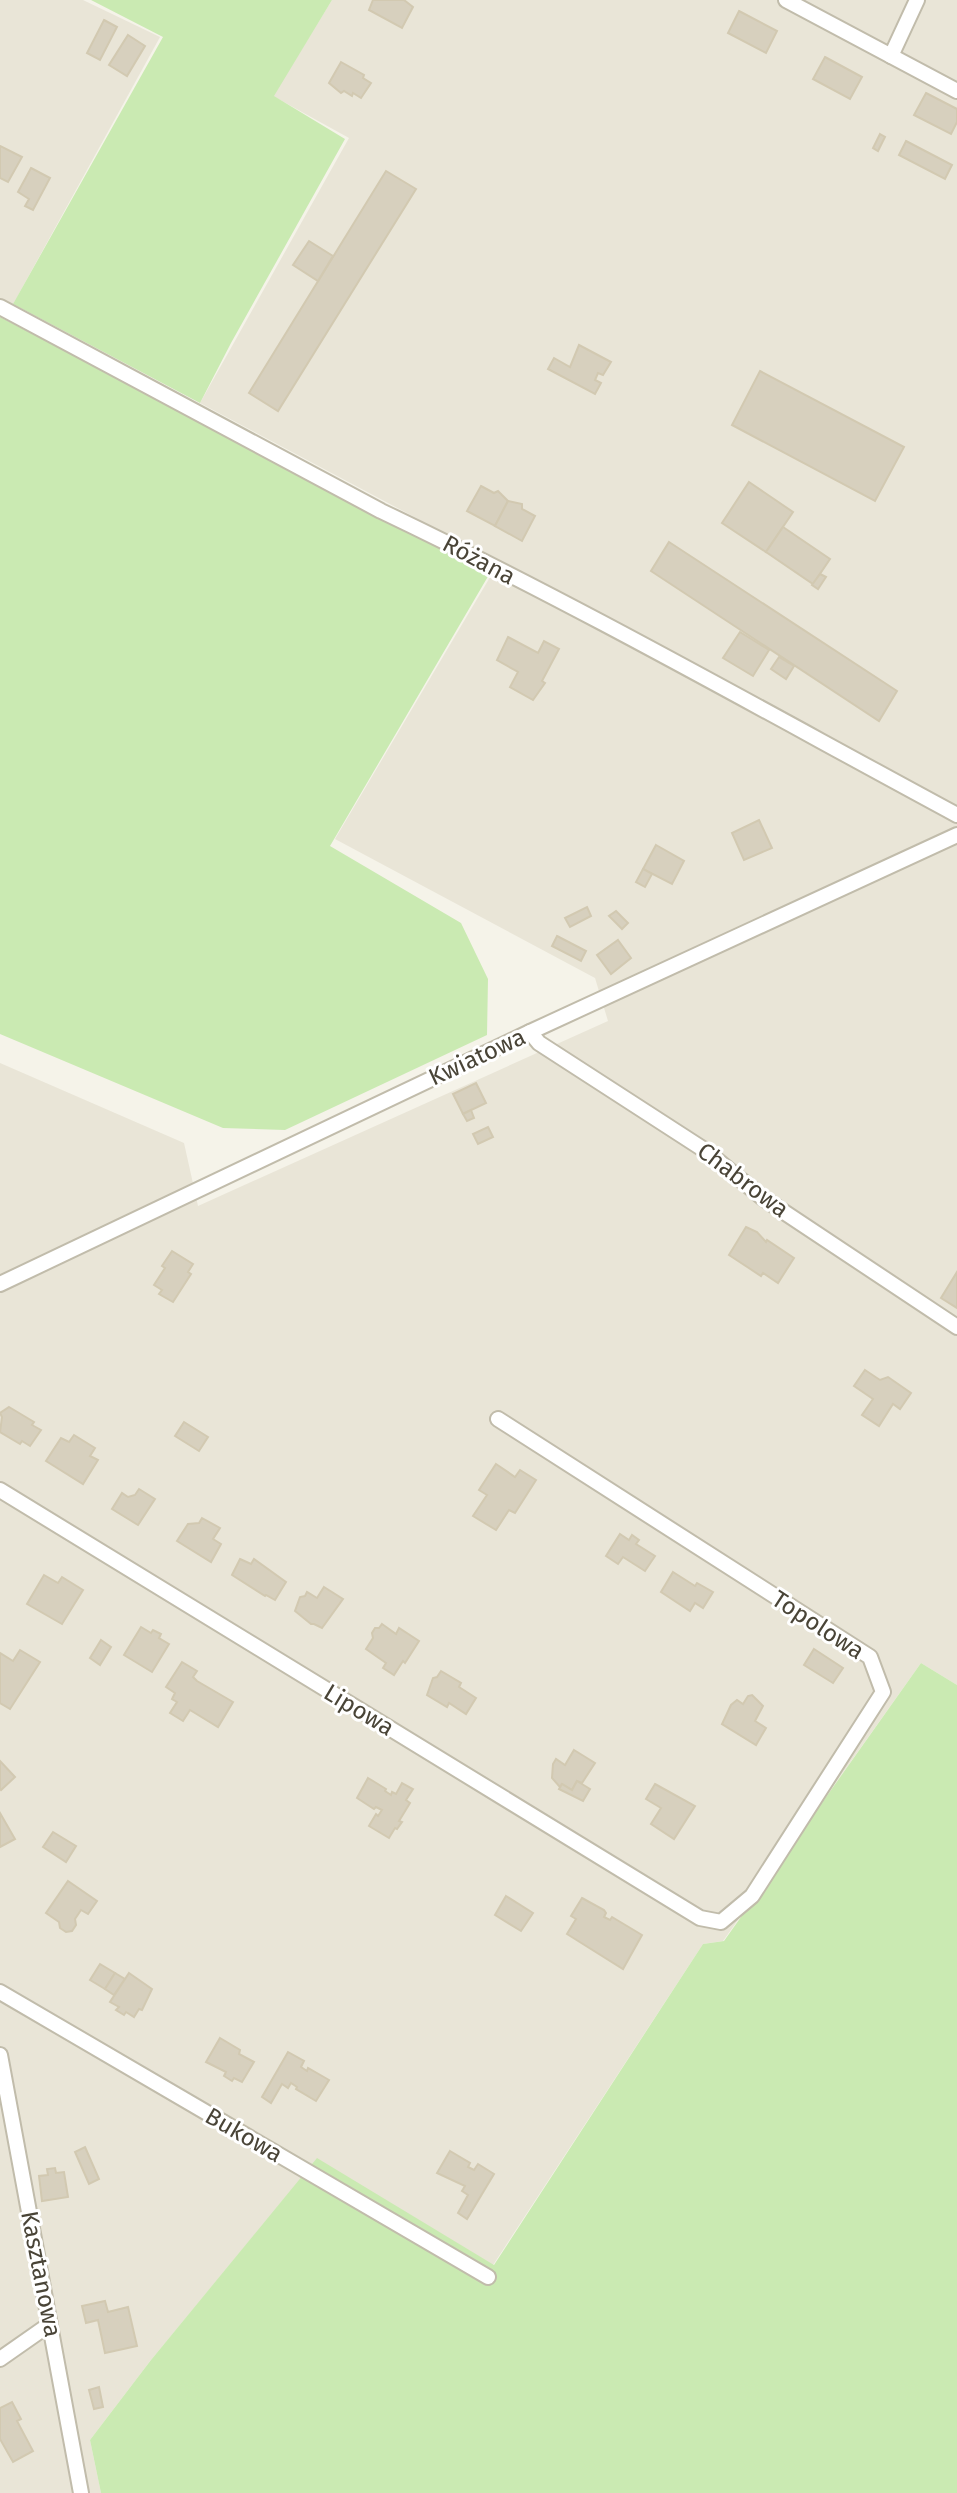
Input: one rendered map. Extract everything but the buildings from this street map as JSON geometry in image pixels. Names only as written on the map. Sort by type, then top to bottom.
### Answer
[{"type":"street","points":[[786,0],[957,91]]},
{"type":"street","points":[[891,56],[917,0]]},
{"type":"street","name":"Różana","points":[[0,307],[957,815]]},
{"type":"street","name":"Kwiatowa","points":[[0,1284],[530,1032],[957,835]]},
{"type":"street","name":"Chabrowa","points":[[530,1032],[539,1043],[706,1151],[763,1198],[957,1327]]},
{"type":"street","name":"Topolowa","points":[[498,1419],[870,1657],[883,1692],[752,1896],[721,1922]]},
{"type":"street","name":"Lipowa","points":[[0,1490],[700,1918],[721,1922]]},
{"type":"street","name":"Bukowa","points":[[0,1992],[488,2277]]},
{"type":"street","name":"Kasztanowa","points":[[0,2055],[81,2493]]},
{"type":"street","points":[[0,2359],[50,2324]]},
{"type":"shaded area","points":[[0,0],[83,0],[160,37],[5,319],[0,316]]},
{"type":"shaded area","points":[[332,0],[957,0],[957,1685],[921,1663],[723,1941],[703,1944],[493,2265],[317,2159],[151,2360],[90,2440],[101,2493],[0,2493],[0,1063],[184,1143],[198,1206],[608,1021],[595,978],[335,839],[499,562],[200,403],[349,138],[273,96]]},
{"type":"green space","points":[[91,0],[332,0],[274,96],[345,139],[200,403],[13,304],[163,37]]},
{"type":"green space","points":[[0,317],[490,573],[330,846],[461,923],[488,979],[487,1035],[285,1130],[223,1128],[0,1034]]},
{"type":"green space","points":[[921,1663],[957,1685],[957,2493],[101,2493],[90,2440],[151,2360],[317,2158],[494,2265],[703,1944],[724,1941]]}]
